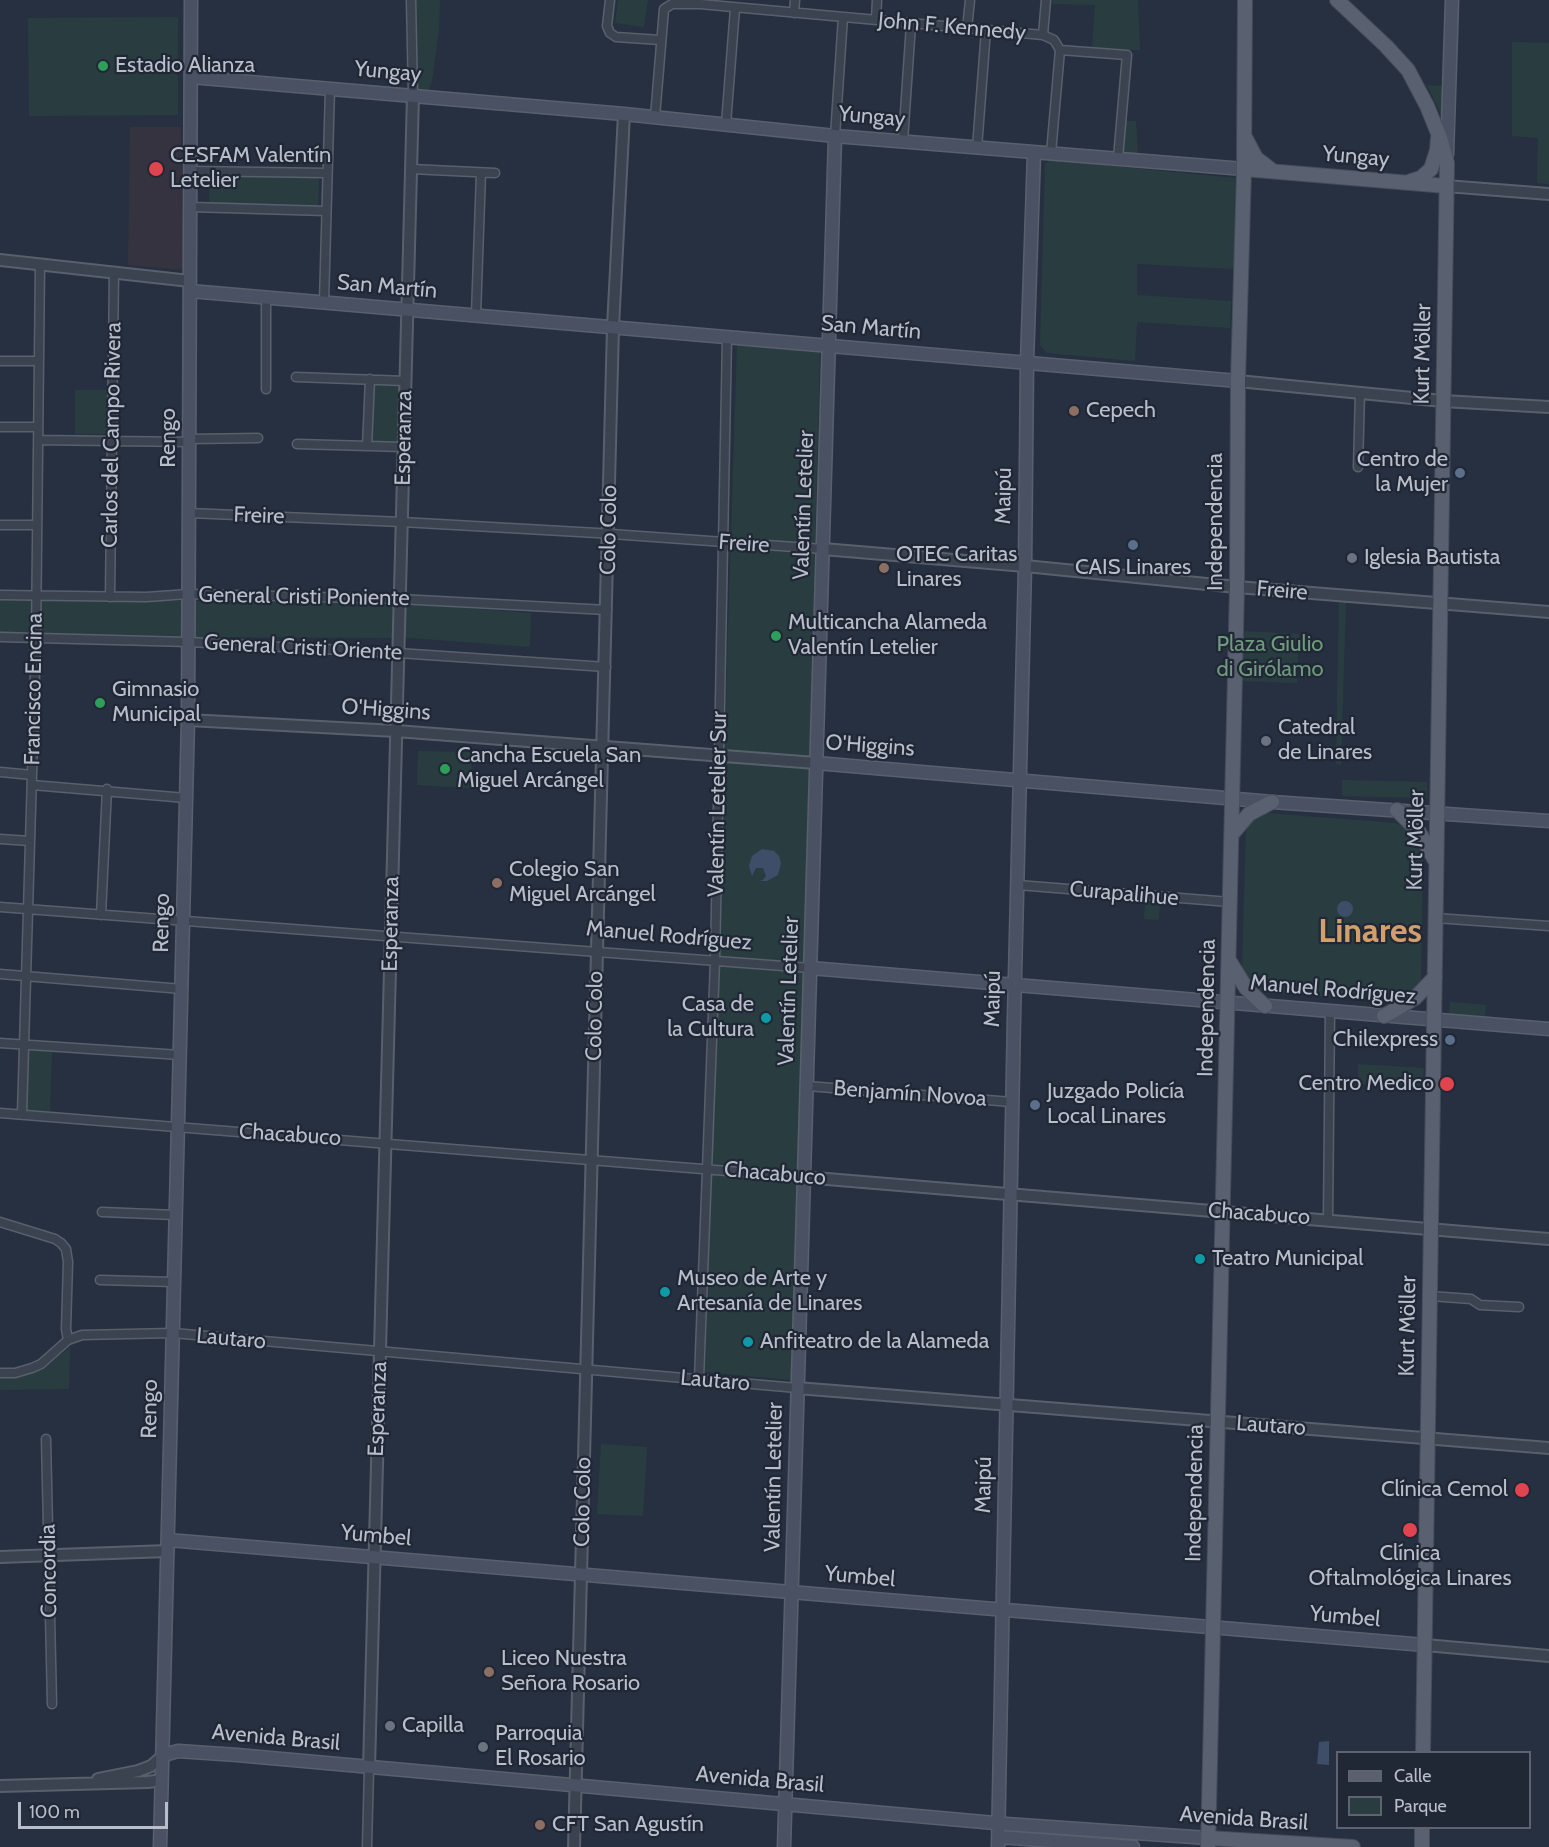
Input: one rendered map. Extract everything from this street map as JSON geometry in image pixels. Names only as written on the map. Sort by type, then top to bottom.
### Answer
[{"type":"main road","name":"Rengo","points":[[160,1847],[188,720],[191,0]]},
{"type":"main road","name":"Independencia","points":[[1208,1842],[1237,588],[1238,381],[1244,169],[1245,0]]},
{"type":"main road","points":[[1337,0],[1401,62],[1418,86],[1436,125],[1447,163]]},
{"type":"main road","name":"Kurt Möller","points":[[1423,1751],[1446,186],[1452,0]]},
{"type":"main road","name":"Yungay","points":[[191,77],[624,114],[835,136],[1446,186]]},
{"type":"main road","points":[[1406,182],[1421,178],[1431,169],[1437,150],[1436,125]]},
{"type":"main road","points":[[1244,135],[1256,158],[1273,171]]},
{"type":"main road","name":"Valentín Letelier","points":[[784,1847],[835,136]]},
{"type":"main road","name":"Maipú","points":[[998,1842],[1014,984],[1025,566],[1027,362],[1034,153]]},
{"type":"main road","name":"San Martín","points":[[190,286],[266,297],[1238,381]]},
{"type":"main road","name":"O'Higgins","points":[[816,763],[1272,802],[1549,821]]},
{"type":"main road","points":[[1232,834],[1249,814],[1272,802]]},
{"type":"main road","points":[[1397,810],[1419,832],[1436,864]]},
{"type":"main road","points":[[1229,960],[1246,988],[1265,1006]]},
{"type":"main road","name":"Manuel Rodríguez","points":[[810,968],[1549,1029]]},
{"type":"main road","points":[[1384,1016],[1415,998],[1435,977]]},
{"type":"main road","name":"Yumbel","points":[[168,1546],[374,1557],[1425,1645]]},
{"type":"main road","name":"Avenida Brasil","points":[[164,1755],[178,1752],[786,1803],[1208,1842],[1353,1847]]},
{"type":"main road","points":[[1422,1829],[1422,1847]]},
{"type":"main road","points":[[998,1842],[1133,1847]]},
{"type":"street","name":"Esperanza","points":[[367,1847],[413,95],[411,0]]},
{"type":"street","points":[[610,0],[607,26],[610,33],[616,37],[660,40],[655,117]]},
{"type":"street","points":[[794,13],[795,0]]},
{"type":"street","points":[[876,20],[878,0]]},
{"type":"street","points":[[967,29],[970,0]]},
{"type":"street","points":[[1043,36],[1046,0]]},
{"type":"street","name":"John F. Kennedy","points":[[660,40],[664,9],[672,4],[700,2],[735,8],[1043,36],[1054,40],[1060,50]]},
{"type":"street","points":[[726,124],[735,8]]},
{"type":"street","points":[[835,136],[843,18]]},
{"type":"street","points":[[903,141],[911,24]]},
{"type":"street","points":[[977,148],[986,30]]},
{"type":"street","points":[[1051,153],[1060,50],[1127,55],[1118,158]]},
{"type":"street","points":[[324,302],[330,88]]},
{"type":"street","name":"Colo Colo","points":[[574,1847],[613,327],[624,114]]},
{"type":"street","points":[[411,170],[495,172]]},
{"type":"street","points":[[191,171],[326,173]]},
{"type":"street","points":[[476,315],[481,173]]},
{"type":"street","name":"Yungay","points":[[1446,186],[1549,194]]},
{"type":"street","points":[[191,207],[326,211]]},
{"type":"street","name":"San Martín","points":[[0,260],[114,272],[190,286]]},
{"type":"street","name":"Francisco Encina","points":[[22,1114],[36,638],[40,264]]},
{"type":"street","name":"Carlos del Campo Rivera","points":[[110,597],[114,272]]},
{"type":"street","points":[[266,297],[266,389]]},
{"type":"street","name":"Valentín Letelier Sur","points":[[699,1379],[715,961],[727,337]]},
{"type":"street","points":[[0,361],[39,361]]},
{"type":"street","points":[[296,377],[405,381]]},
{"type":"street","name":"Esperanza","points":[[367,446],[370,380]]},
{"type":"street","name":"San Martín","points":[[1238,381],[1443,401],[1549,407]]},
{"type":"street","points":[[1358,467],[1360,392]]},
{"type":"street","points":[[0,427],[38,427]]},
{"type":"street","points":[[38,440],[258,438]]},
{"type":"street","points":[[297,444],[404,447]]},
{"type":"street","name":"Freire","points":[[189,513],[609,533],[1025,566],[1237,588],[1549,612]]},
{"type":"street","points":[[0,525],[37,525]]},
{"type":"street","name":"General Cristi Poniente","points":[[0,595],[146,597],[189,594],[400,599],[607,610]]},
{"type":"street","name":"General Cristi Oriente","points":[[0,637],[189,642],[606,667]]},
{"type":"street","name":"O'Higgins","points":[[188,720],[396,731],[816,763]]},
{"type":"street","points":[[0,772],[33,775]]},
{"type":"street","points":[[32,785],[107,789],[186,798]]},
{"type":"street","points":[[101,915],[107,789]]},
{"type":"street","points":[[0,839],[30,841]]},
{"type":"street","name":"Curapalihue","points":[[1018,885],[1230,903]]},
{"type":"street","name":"Manuel Rodríguez","points":[[0,907],[810,968]]},
{"type":"street","points":[[1436,918],[1549,926]]},
{"type":"street","points":[[0,974],[182,989]]},
{"type":"street","points":[[1328,1220],[1330,1011]]},
{"type":"street","points":[[0,1043],[180,1055]]},
{"type":"street","name":"Benjamín Novoa","points":[[807,1086],[1012,1102]]},
{"type":"street","name":"Chacabuco","points":[[0,1113],[385,1142],[1549,1239]]},
{"type":"street","points":[[102,1212],[176,1215]]},
{"type":"street","points":[[0,1222],[62,1243],[66,1249],[68,1262],[66,1329],[68,1340],[41,1364],[15,1373],[0,1373]]},
{"type":"street","points":[[100,1280],[174,1282]]},
{"type":"street","points":[[1430,1296],[1471,1299],[1480,1305],[1519,1307]]},
{"type":"street","name":"Lautaro","points":[[68,1340],[82,1335],[173,1334],[797,1388],[1549,1448]]},
{"type":"street","name":"Concordia","points":[[46,1438],[52,1704]]},
{"type":"street","name":"Yumbel","points":[[0,1557],[49,1556],[168,1546]]},
{"type":"street","name":"Yumbel","points":[[1425,1645],[1549,1656]]},
{"type":"street","points":[[71,1785],[138,1771],[151,1766],[164,1755]]},
{"type":"street","points":[[0,1786],[162,1780]]},
{"type":"shaded area","name":"CESFAM Valentín Letelier","points":[[130,127],[181,127],[184,270],[128,265]]},
{"type":"green space","points":[[413,0],[440,0],[439,30],[432,81],[428,92],[415,92]]},
{"type":"green space","points":[[618,0],[648,0],[644,27],[615,23]]},
{"type":"green space","points":[[1053,0],[1138,0],[1140,50],[1092,49],[1095,5],[1052,4]]},
{"type":"green space","name":"Estadio Alianza","points":[[178,17],[178,115],[29,116],[28,18]]},
{"type":"green space","points":[[1512,42],[1549,43],[1549,184],[1537,183],[1538,138],[1512,136]]},
{"type":"green space","points":[[1427,85],[1442,86],[1444,128],[1440,112]]},
{"type":"green space","points":[[1123,121],[1136,121],[1138,156],[1122,154]]},
{"type":"green space","points":[[1051,160],[1235,178],[1234,269],[1137,264],[1137,295],[1231,301],[1230,328],[1137,322],[1135,361],[1047,353],[1040,345],[1045,164]]},
{"type":"green space","points":[[210,175],[319,176],[318,209],[209,205]]},
{"type":"green space","points":[[737,345],[820,352],[793,1380],[705,1372]]},
{"type":"green space","points":[[372,382],[403,383],[402,445],[369,444]]},
{"type":"green space","points":[[75,390],[107,390],[107,434],[75,434]]},
{"type":"green space","points":[[1339,599],[1346,599],[1341,765],[1336,764]]},
{"type":"green space","points":[[0,600],[182,601],[181,636],[0,632]]},
{"type":"green space","points":[[194,601],[412,604],[531,613],[530,647],[411,638],[193,637]]},
{"type":"green space","name":"Plaza Giulio di Girólamo","points":[[1242,631],[1299,634],[1297,683],[1241,681]]},
{"type":"green space","name":"Cancha Escuela San Miguel Arcángel","points":[[418,751],[472,752],[471,788],[417,785]]},
{"type":"green space","points":[[1342,780],[1427,782],[1427,798],[1342,796]]},
{"type":"green space","points":[[1266,813],[1396,823],[1411,831],[1423,852],[1421,985],[1400,1001],[1260,993],[1254,989],[1242,971],[1246,829],[1254,819]]},
{"type":"green space","points":[[1145,902],[1160,903],[1159,920],[1144,919]]},
{"type":"green space","points":[[1450,1002],[1486,1005],[1485,1017],[1449,1014]]},
{"type":"green space","points":[[29,1049],[52,1052],[50,1111],[26,1110]]},
{"type":"green space","points":[[1358,1064],[1424,1068],[1422,1086],[1358,1084]]},
{"type":"green space","points":[[70,1347],[69,1389],[0,1390],[0,1376],[24,1375],[44,1369]]},
{"type":"green space","points":[[601,1444],[647,1447],[643,1516],[597,1514]]},
{"type":"water","points":[[762,849],[774,851],[781,863],[778,875],[767,881],[759,881],[766,876],[763,868],[756,868],[752,876],[749,866],[752,856]]},
{"type":"water","points":[[1345,901],[1351,903],[1353,909],[1351,915],[1345,917],[1339,915],[1337,909],[1339,903]]},
{"type":"water","points":[[1329,1741],[1329,1765],[1317,1764],[1319,1742]]},
{"type":"place","name":"Estadio Alianza","points":[[103,66]]},
{"type":"place","name":"CESFAM Valentín Letelier","points":[[156,169]]},
{"type":"place","name":"Cepech","points":[[1074,411]]},
{"type":"place","name":"Centro de la Mujer","points":[[1460,473]]},
{"type":"place","name":"CAIS Linares","points":[[1133,545]]},
{"type":"place","name":"Iglesia Bautista","points":[[1352,558]]},
{"type":"place","name":"OTEC Caritas Linares","points":[[884,568]]},
{"type":"place","name":"Multicancha Alameda Valentín Letelier","points":[[776,636]]},
{"type":"place","name":"Gimnasio Municipal","points":[[100,703]]},
{"type":"place","name":"Catedral de Linares","points":[[1266,741]]},
{"type":"place","name":"Cancha Escuela San Miguel Arcángel","points":[[445,769]]},
{"type":"place","name":"Colegio San Miguel Arcángel","points":[[497,883]]},
{"type":"place","name":"Casa de la Cultura","points":[[766,1018]]},
{"type":"place","name":"Chilexpress","points":[[1450,1040]]},
{"type":"place","name":"Centro Medico","points":[[1447,1084]]},
{"type":"place","name":"Juzgado Policía Local Linares","points":[[1035,1105]]},
{"type":"place","name":"Teatro Municipal","points":[[1200,1259]]},
{"type":"place","name":"Museo de Arte y Artesanía de Linares","points":[[665,1292]]},
{"type":"place","name":"Anfiteatro de la Alameda","points":[[748,1342]]},
{"type":"place","name":"Clínica Cemol","points":[[1522,1490]]},
{"type":"place","name":"Clínica Oftalmológica Linares","points":[[1410,1530]]},
{"type":"place","name":"Liceo Nuestra Señora Rosario","points":[[489,1672]]},
{"type":"place","name":"Capilla","points":[[390,1726]]},
{"type":"place","name":"Parroquia El Rosario","points":[[483,1747]]},
{"type":"place","name":"CFT San Agustín","points":[[540,1825]]},
{"type":"district","name":"Linares","points":[[1370,932]]}]
